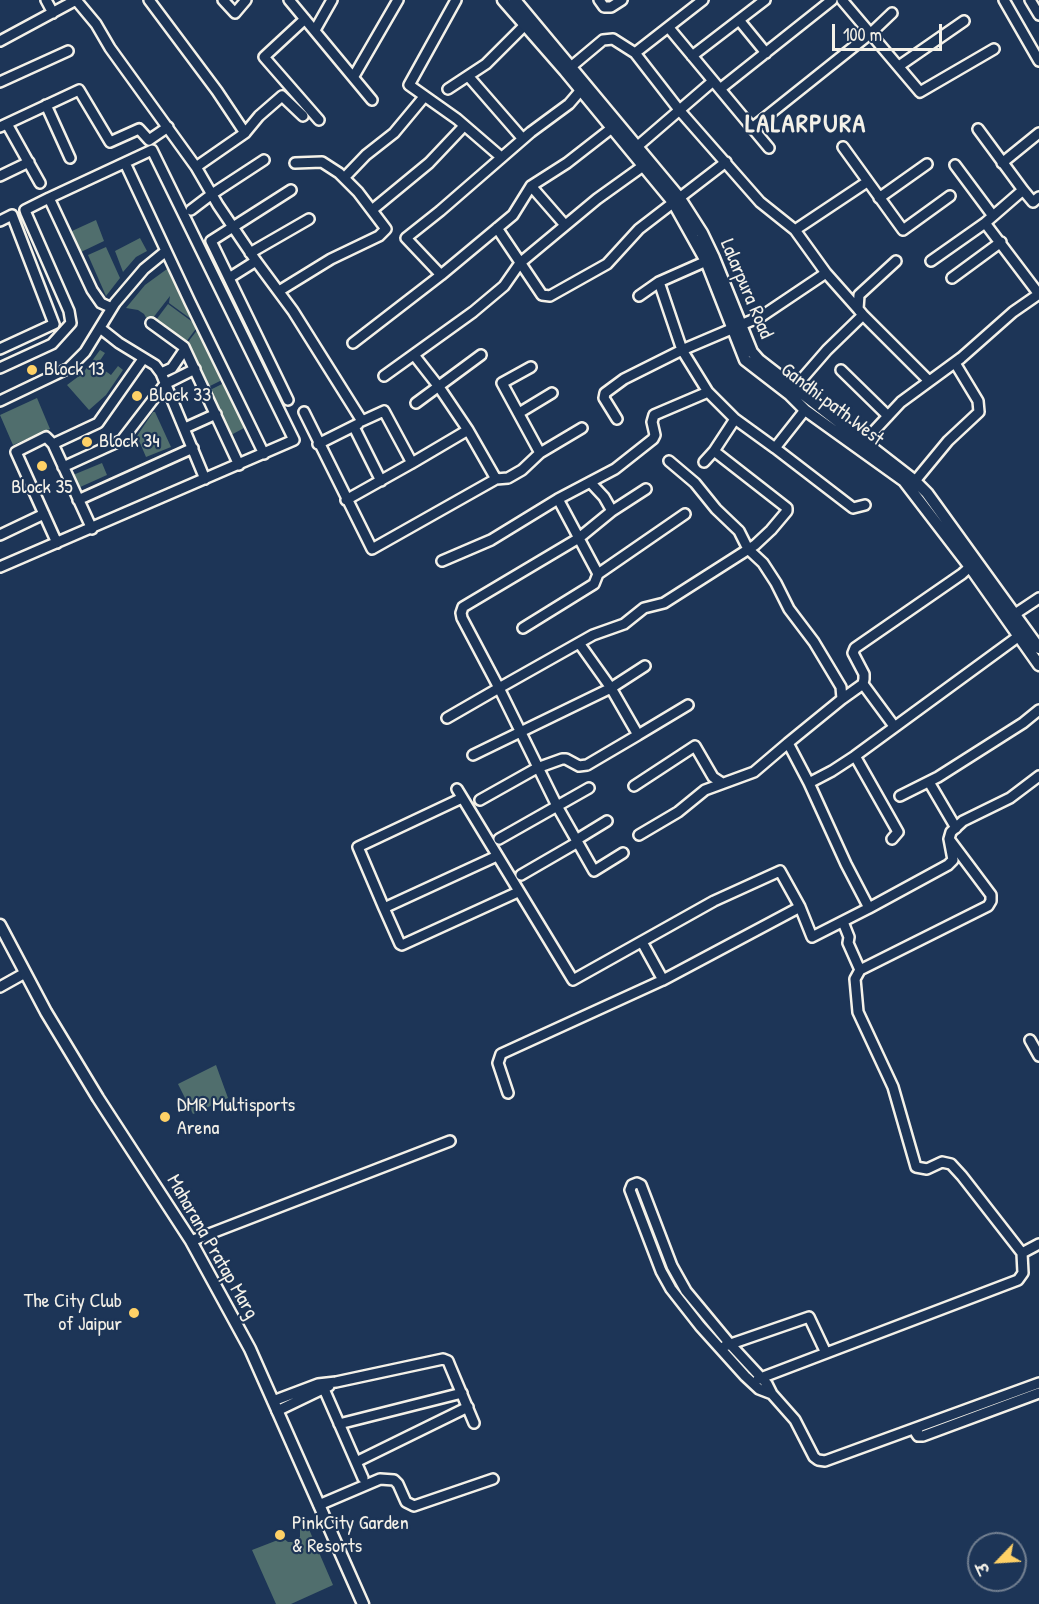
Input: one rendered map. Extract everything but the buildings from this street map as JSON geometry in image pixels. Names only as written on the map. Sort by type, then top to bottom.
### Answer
[{"type":"street","points":[[46,0],[53,13]]},
{"type":"street","points":[[0,40],[76,0],[96,24],[110,48],[196,167],[232,226],[279,291],[358,424],[381,481]]},
{"type":"street","points":[[149,0],[217,91],[245,133]]},
{"type":"street","points":[[223,0],[235,13],[246,0]]},
{"type":"street","points":[[289,0],[372,100]]},
{"type":"street","points":[[315,30],[332,0]]},
{"type":"street","points":[[354,76],[398,0]]},
{"type":"street","points":[[456,0],[409,86],[464,126],[501,157]]},
{"type":"street","points":[[503,0],[569,69]]},
{"type":"street","points":[[353,343],[441,275],[513,215],[531,186],[567,163],[616,126],[515,0]]},
{"type":"street","points":[[599,0],[604,7],[611,7],[622,0]]},
{"type":"street","points":[[635,53],[703,0]]},
{"type":"street","points":[[692,56],[765,0]]},
{"type":"street","points":[[720,89],[832,0]]},
{"type":"street","points":[[842,0],[920,92],[994,49]]},
{"type":"street","points":[[1004,0],[1039,61]]},
{"type":"street","points":[[1030,0],[1039,15]]},
{"type":"street","points":[[752,128],[871,33],[892,13]]},
{"type":"street","points":[[305,19],[264,57],[319,120]]},
{"type":"street","points":[[739,20],[766,53]]},
{"type":"street","points":[[899,66],[964,21]]},
{"type":"street","points":[[448,89],[486,64],[526,24]]},
{"type":"street","points":[[669,28],[769,148]]},
{"type":"street","points":[[569,69],[603,40],[613,39],[635,53],[680,111],[760,202],[795,230],[826,273],[860,312],[929,381]]},
{"type":"street","points":[[0,82],[68,51]]},
{"type":"street","name":"Gandhi path West","points":[[569,69],[581,90],[616,126],[634,149],[643,166],[676,200],[710,260],[736,327],[745,360],[789,394],[805,410],[861,444],[904,481],[973,564],[1039,665]]},
{"type":"street","points":[[469,77],[523,139]]},
{"type":"street","points":[[676,200],[634,149],[712,82]]},
{"type":"street","points":[[40,183],[4,125],[79,90],[110,142],[139,129],[149,140],[168,127]]},
{"type":"street","points":[[441,275],[406,238],[440,212],[501,157],[569,104],[581,90]]},
{"type":"street","points":[[196,167],[245,133],[259,116],[282,96],[303,116]]},
{"type":"street","points":[[345,178],[366,154],[394,133],[424,97]]},
{"type":"street","points":[[46,105],[69,158]]},
{"type":"street","points":[[372,210],[429,163],[464,126]]},
{"type":"street","points":[[978,129],[1023,190],[1037,203]]},
{"type":"street","points":[[1002,163],[1039,133]]},
{"type":"street","points":[[843,147],[903,230],[950,196]]},
{"type":"street","points":[[0,368],[52,344],[71,323],[69,311],[25,210],[152,150],[294,440],[0,567]]},
{"type":"street","points":[[191,210],[264,160]]},
{"type":"street","points":[[0,176],[29,162]]},
{"type":"street","points":[[279,291],[331,259],[379,236],[386,229],[345,178],[322,162],[296,163]]},
{"type":"street","points":[[497,228],[542,295],[550,296],[607,264],[639,229],[726,162]]},
{"type":"street","points":[[125,163],[264,454]]},
{"type":"street","points":[[879,198],[927,164]]},
{"type":"street","points":[[955,165],[993,216]]},
{"type":"street","points":[[384,376],[453,328],[504,286],[520,263],[597,199],[643,166]]},
{"type":"street","points":[[795,230],[867,182]]},
{"type":"street","points":[[531,186],[566,225]]},
{"type":"street","points":[[288,400],[211,241],[291,190]]},
{"type":"street","points":[[931,261],[985,223],[1023,190]]},
{"type":"street","points":[[49,198],[92,291],[101,303],[112,308]]},
{"type":"street","points":[[0,221],[12,215],[54,324],[0,349]]},
{"type":"street","points":[[229,278],[253,257],[309,219]]},
{"type":"street","points":[[861,444],[900,402],[955,363],[1013,312],[1039,294],[985,223]]},
{"type":"street","points":[[952,278],[1000,242]]},
{"type":"street","points":[[0,401],[69,368],[85,352],[112,308],[144,269],[166,251]]},
{"type":"street","points":[[639,296],[659,282],[710,260]]},
{"type":"street","points":[[794,388],[860,312],[859,295],[896,261]]},
{"type":"street","points":[[617,419],[604,398],[605,393],[624,379],[682,350],[762,316],[826,273]]},
{"type":"street","points":[[659,282],[682,350],[708,392],[735,419],[853,508],[865,505]]},
{"type":"street","points":[[151,323],[185,349],[239,465]]},
{"type":"street","name":"Lalarpura Road","points":[[736,327],[759,360],[861,444],[915,481],[973,564],[1015,614],[1039,648]]},
{"type":"street","points":[[100,328],[155,365],[162,373],[206,479]]},
{"type":"street","points":[[162,373],[172,368],[185,349]]},
{"type":"street","points":[[414,355],[468,430],[496,479]]},
{"type":"street","points":[[416,403],[481,355]]},
{"type":"street","points":[[53,444],[98,423],[143,359]]},
{"type":"street","points":[[915,481],[948,441],[979,412],[978,401],[955,363]]},
{"type":"street","points":[[531,368],[502,383],[540,453]]},
{"type":"street","points":[[63,467],[122,440],[165,384],[195,369]]},
{"type":"street","points":[[841,370],[888,416]]},
{"type":"street","points":[[442,561],[492,540],[558,499],[615,469],[653,439],[655,435],[651,422],[654,415],[708,392]]},
{"type":"street","points":[[519,413],[552,393]]},
{"type":"street","points":[[775,448],[805,410]]},
{"type":"street","points":[[318,444],[384,411],[412,463]]},
{"type":"street","points":[[304,412],[372,549],[496,479],[508,478],[522,470],[540,453],[582,428]]},
{"type":"street","points":[[184,428],[216,414]]},
{"type":"street","points":[[704,462],[735,419]]},
{"type":"street","points":[[346,500],[468,430]]},
{"type":"street","points":[[57,543],[16,452],[46,437],[53,444],[92,529]]},
{"type":"street","points":[[78,500],[193,448]]},
{"type":"street","points":[[447,718],[593,635],[624,624],[644,608],[664,603],[748,549],[771,530],[787,508],[714,451]]},
{"type":"street","points":[[669,461],[695,483],[716,509],[739,531],[748,549],[763,563],[789,609],[814,642],[841,687],[842,699]]},
{"type":"street","points":[[590,482],[604,497],[612,511]]},
{"type":"street","points":[[623,853],[594,871],[537,768],[462,618],[462,610],[579,537],[612,511],[646,489]]},
{"type":"street","points":[[558,499],[598,574]]},
{"type":"street","points":[[0,535],[44,514]]},
{"type":"street","points":[[523,628],[584,591],[594,584],[598,574],[686,514]]},
{"type":"street","points":[[639,836],[678,812],[705,790],[754,772],[862,684],[864,674],[853,653],[855,648],[973,564]]},
{"type":"street","points":[[1015,614],[1039,598]]},
{"type":"street","points":[[809,783],[855,756],[1018,636]]},
{"type":"street","points":[[579,643],[611,688],[638,735]]},
{"type":"street","points":[[473,755],[611,688],[645,666]]},
{"type":"street","points":[[862,684],[894,726]]},
{"type":"street","points":[[480,800],[537,768],[562,759],[579,766],[586,765],[688,705]]},
{"type":"street","points":[[900,796],[929,782],[1023,723],[1039,710]]},
{"type":"street","points":[[788,743],[869,908]]},
{"type":"street","points":[[634,786],[695,746],[713,777],[722,783]]},
{"type":"street","points":[[855,756],[898,832],[892,839]]},
{"type":"street","points":[[457,789],[573,980],[714,901],[780,871],[800,907],[812,937],[948,865],[953,860],[949,839],[951,832],[963,821],[1010,798],[1039,776]]},
{"type":"street","points":[[929,782],[956,828]]},
{"type":"street","points":[[499,839],[589,788]]},
{"type":"street","points":[[462,798],[358,847],[400,944],[518,892]]},
{"type":"street","points":[[521,875],[607,821]]},
{"type":"street","points":[[752,1382],[1018,1280],[1023,1273],[1022,1253],[951,1164],[942,1162],[927,1169],[916,1167],[893,1087],[858,1012],[855,979],[860,970],[988,906],[991,895],[949,839]]},
{"type":"street","points":[[384,908],[497,856]]},
{"type":"street","points":[[508,1093],[498,1063],[501,1054],[663,981],[800,907]]},
{"type":"street","points":[[843,922],[849,937],[848,943],[860,970]]},
{"type":"street","name":"Maharana Pratap Marg","points":[[0,925],[25,973],[98,1098],[191,1241],[250,1349],[363,1604]]},
{"type":"street","points":[[642,942],[663,981]]},
{"type":"street","points":[[0,987],[25,973]]},
{"type":"street","points":[[1030,1040],[1039,1056]]},
{"type":"street","points":[[191,1241],[450,1141]]},
{"type":"street","points":[[772,1394],[759,1389],[752,1382],[720,1349],[678,1299],[661,1271],[630,1190],[632,1185],[637,1183],[641,1185],[672,1266],[689,1294],[795,1420],[814,1457],[818,1460],[825,1461],[919,1427],[916,1433],[921,1437],[953,1419],[1039,1393]]},
{"type":"street","points":[[1022,1253],[1039,1244]]},
{"type":"street","points":[[678,1299],[689,1294]]},
{"type":"street","points":[[720,1349],[809,1317],[826,1353]]},
{"type":"street","points":[[700,1326],[708,1318]]},
{"type":"street","points":[[275,1406],[318,1384],[443,1359],[450,1366],[474,1423]]},
{"type":"street","points":[[275,1406],[324,1389],[336,1382]]},
{"type":"street","points":[[965,1415],[1039,1383]]},
{"type":"street","points":[[324,1389],[363,1478]]},
{"type":"street","points":[[339,1424],[462,1393]]},
{"type":"street","points":[[356,1462],[468,1407]]},
{"type":"street","points":[[319,1505],[380,1479],[393,1480],[398,1484],[406,1503],[414,1506],[493,1479]]},
{"type":"green space","points":[[96,220],[104,241],[81,252],[72,231]]},
{"type":"green space","points":[[140,238],[147,251],[136,257],[123,272],[115,251]]},
{"type":"green space","points":[[106,247],[120,278],[106,296],[88,255]]},
{"type":"green space","points":[[167,269],[195,322],[169,303],[170,296],[149,323],[144,314],[138,310],[126,308],[145,285]]},
{"type":"green space","points":[[168,304],[198,326],[186,342],[156,320]]},
{"type":"green space","points":[[198,329],[222,380],[208,387],[188,342]]},
{"type":"green space","points":[[100,350],[105,353],[97,365],[111,375],[118,366],[123,370],[106,395],[89,410],[67,385],[83,373]]},
{"type":"green space","points":[[224,383],[244,428],[231,435],[210,390]]},
{"type":"green space","points":[[37,398],[50,429],[13,445],[0,415]]},
{"type":"green space","points":[[153,412],[171,447],[146,457],[137,436]]},
{"type":"green space","points":[[102,463],[107,475],[78,488],[73,475]]},
{"type":"green space","points":[[216,1065],[228,1098],[193,1114],[178,1084]]},
{"type":"green space","points":[[308,1527],[333,1585],[291,1604],[276,1604],[252,1550],[283,1538],[288,1542],[294,1542],[300,1537],[300,1529]]},
{"type":"place","name":"Block 13","points":[[32,370]]},
{"type":"place","name":"Block 33","points":[[137,396]]},
{"type":"place","name":"Block 34","points":[[87,442]]},
{"type":"place","name":"Block 35","points":[[42,466]]},
{"type":"place","name":"DMR Multisports Arena","points":[[165,1117]]},
{"type":"place","name":"The City Club of Jaipur","points":[[134,1313]]},
{"type":"place","name":"PinkCity Garden & Resorts","points":[[280,1535]]},
{"type":"district","name":"LALARPURA","points":[[806,125]]}]
